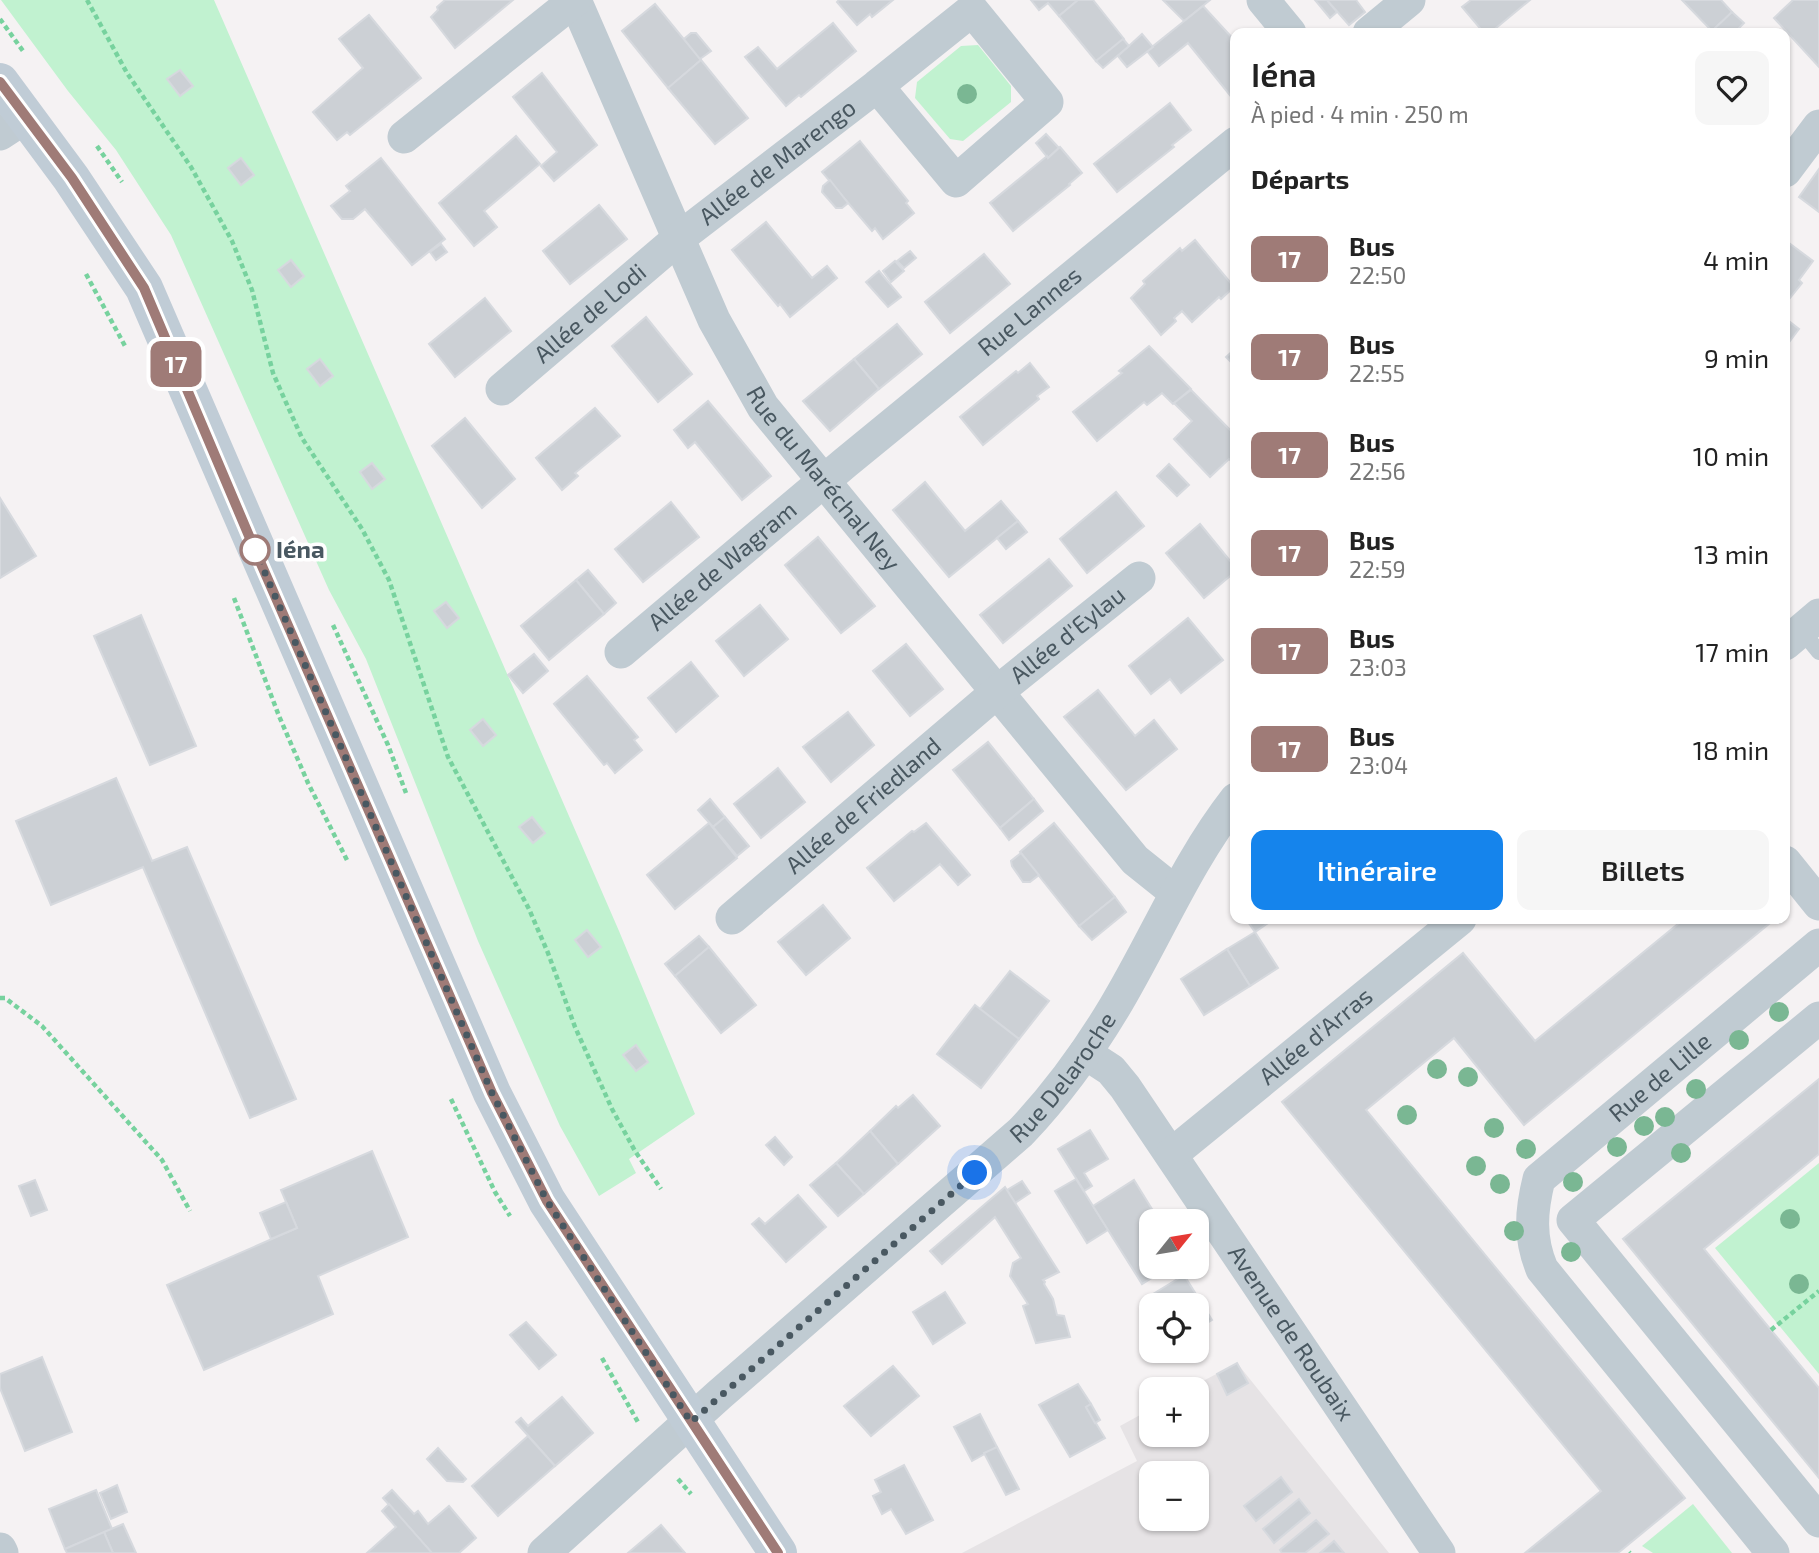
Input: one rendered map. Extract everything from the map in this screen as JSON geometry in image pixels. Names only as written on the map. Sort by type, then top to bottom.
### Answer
[{"type":"main road","points":[[14,70],[13,125],[72,178],[144,288],[487,1081],[547,1201],[778,1553]]},
{"type":"street","points":[[404,137],[575,0]]},
{"type":"street","name":"Rue du Maréchal Ney","points":[[575,0],[714,320],[764,407],[1135,860],[1175,892]]},
{"type":"street","points":[[1263,0],[1286,28]]},
{"type":"street","points":[[1375,28],[1409,0]]},
{"type":"street","name":"Allée de Marengo","points":[[679,238],[972,10],[1047,102],[956,181],[877,86]]},
{"type":"street","points":[[1790,165],[1819,127]]},
{"type":"street","name":"Rue Lannes","points":[[824,481],[1230,148]]},
{"type":"street","name":"Allée de Lodi","points":[[502,389],[679,238]]},
{"type":"street","name":"Allée de Wagram","points":[[621,652],[824,481]]},
{"type":"street","name":"Allée d'Eylau","points":[[997,692],[1139,578]]},
{"type":"street","name":"Allée de Friedland","points":[[732,918],[997,692]]},
{"type":"street","name":"Rue Delaroche","points":[[544,1553],[1021,1132],[1054,1096],[1085,1053],[1115,1006],[1175,892],[1213,828],[1230,807]]},
{"type":"street","points":[[1790,868],[1819,904]]},
{"type":"street","name":"Allée d'Arras","points":[[1172,1154],[1454,924]]},
{"type":"street","name":"Rue de Lille","points":[[1773,1553],[1542,1269],[1535,1252],[1532,1206],[1539,1179],[1819,945]]},
{"type":"street","points":[[1533,1227],[1573,1220],[1819,1018]]},
{"type":"street","name":"Avenue de Roubaix","points":[[1085,1053],[1111,1070],[1172,1154],[1439,1553]]},
{"type":"street","points":[[1573,1220],[1819,1521]]},
{"type":"path","points":[[87,0],[127,74],[175,142],[219,214],[252,290],[273,373],[293,418],[322,471],[362,529],[389,580],[448,757],[529,908],[575,1027],[611,1109],[635,1151],[662,1189]]},
{"type":"path","points":[[0,19],[14,70]]},
{"type":"path","points":[[91,137],[128,191]]},
{"type":"path","points":[[328,614],[388,745],[407,796]]},
{"type":"path","points":[[0,998],[5,998],[42,1026],[162,1160],[190,1211]]},
{"type":"path","points":[[1771,1330],[1819,1291]]},
{"type":"shaded area","points":[[1237,1363],[1389,1553],[962,1553],[1137,1461],[1120,1426],[1139,1416],[1139,1447],[1209,1447],[1209,1378]]},
{"type":"green space","points":[[1,0],[214,0],[619,931],[695,1114],[629,1159],[636,1173],[599,1196],[560,1126],[478,941],[366,659],[329,590],[171,235],[116,150],[68,91]]},
{"type":"green space","points":[[978,45],[1011,86],[1011,102],[963,141],[950,139],[915,98],[917,82],[961,46]]},
{"type":"green space","points":[[1819,1163],[1819,1374],[1715,1248]]},
{"type":"green space","points":[[1693,1504],[1732,1553],[1653,1553],[1642,1546]]},
{"type":"building","points":[[445,0],[513,0],[455,48],[431,17]]},
{"type":"building","points":[[893,0],[857,25],[837,2]]},
{"type":"building","points":[[1031,0],[1078,0],[1059,16],[1048,3],[1039,10]]},
{"type":"building","points":[[1078,0],[1093,0],[1124,39],[1096,61],[1059,16]]},
{"type":"building","points":[[1163,0],[1210,0],[1184,21]]},
{"type":"building","points":[[1315,0],[1327,0],[1337,12],[1330,18]]},
{"type":"building","points":[[1327,0],[1356,0],[1365,12],[1349,25]]},
{"type":"building","points":[[1471,0],[1530,0],[1496,28],[1480,28],[1462,7]]},
{"type":"building","points":[[1682,0],[1721,0],[1732,12],[1715,28],[1709,28]]},
{"type":"building","points":[[1793,0],[1819,0],[1819,67],[1790,35],[1790,28],[1783,28],[1774,18]]},
{"type":"building","points":[[655,4],[701,60],[668,88],[622,31]]},
{"type":"building","points":[[1203,6],[1230,35],[1230,95],[1188,43],[1159,66],[1147,51]]},
{"type":"building","points":[[1732,12],[1744,23],[1739,28],[1715,28]]},
{"type":"building","points":[[369,15],[421,78],[350,135],[347,132],[337,140],[313,112],[363,68],[339,39]]},
{"type":"building","points":[[833,23],[856,51],[801,97],[799,95],[786,106],[745,57],[758,47],[777,69]]},
{"type":"building","points":[[691,33],[696,33],[711,51],[700,59],[684,39]]},
{"type":"building","points":[[1142,34],[1153,47],[1127,67],[1118,56]]},
{"type":"building","points":[[1123,39],[1129,46],[1103,68],[1096,61]]},
{"type":"building","points":[[701,60],[748,118],[715,144],[668,88]]},
{"type":"building","points":[[180,70],[193,86],[180,96],[167,79]]},
{"type":"building","points":[[542,73],[597,145],[554,181],[541,166],[557,152],[513,97]]},
{"type":"building","points":[[1170,103],[1191,130],[1172,145],[1174,147],[1117,192],[1094,164]]},
{"type":"building","points":[[1046,134],[1059,148],[1048,158],[1036,143]]},
{"type":"building","points":[[516,136],[540,164],[484,211],[497,227],[474,246],[439,203]]},
{"type":"building","points":[[860,141],[908,201],[906,203],[914,213],[883,239],[875,228],[872,231],[822,172]]},
{"type":"building","points":[[1060,147],[1082,173],[1013,231],[990,203]]},
{"type":"building","points":[[241,158],[254,175],[241,185],[228,168]]},
{"type":"building","points":[[381,158],[445,239],[412,265],[365,209],[353,219],[342,219],[331,206],[350,191],[346,186]]},
{"type":"building","points":[[1819,169],[1819,212],[1799,197]]},
{"type":"building","points":[[830,180],[848,203],[842,208],[836,208],[822,192],[823,186]]},
{"type":"building","points":[[599,205],[627,239],[570,284],[543,251]]},
{"type":"building","points":[[766,222],[812,278],[827,266],[837,278],[790,317],[732,250]]},
{"type":"building","points":[[1195,240],[1230,282],[1230,291],[1221,299],[1219,297],[1192,322],[1182,311],[1161,335],[1131,298],[1145,284],[1143,281],[1180,248],[1182,251]]},
{"type":"building","points":[[441,244],[447,252],[436,260],[430,252]]},
{"type":"building","points":[[1790,244],[1813,261],[1799,280],[1802,283],[1790,298]]},
{"type":"building","points":[[910,251],[916,258],[904,268],[897,261]]},
{"type":"building","points":[[984,254],[1010,284],[950,333],[925,302]]},
{"type":"building","points":[[291,260],[304,276],[291,287],[278,270]]},
{"type":"building","points":[[895,261],[904,271],[891,282],[883,271]]},
{"type":"building","points":[[879,271],[901,297],[888,307],[866,282]]},
{"type":"building","points":[[485,298],[511,331],[455,377],[429,344]]},
{"type":"building","points":[[646,317],[692,374],[658,402],[612,346]]},
{"type":"building","points":[[1790,322],[1799,329],[1790,341]]},
{"type":"building","points":[[897,324],[922,354],[879,389],[854,359]]},
{"type":"building","points":[[1149,346],[1191,389],[1173,404],[1162,393],[1147,405],[1144,402],[1097,441],[1073,412],[1122,373],[1119,371]]},
{"type":"building","points":[[320,359],[333,376],[320,386],[307,369]]},
{"type":"building","points":[[854,359],[879,389],[830,431],[803,401]]},
{"type":"building","points":[[1030,363],[1049,387],[1037,396],[1039,399],[983,445],[960,417],[1016,371],[1018,373]]},
{"type":"building","points":[[1191,390],[1230,430],[1230,460],[1210,477],[1174,439],[1192,421],[1174,403]]},
{"type":"building","points":[[708,401],[771,476],[742,500],[695,442],[688,448],[674,430]]},
{"type":"building","points":[[595,408],[620,436],[575,473],[578,476],[562,490],[536,458]]},
{"type":"building","points":[[465,418],[515,479],[482,508],[432,446]]},
{"type":"building","points":[[372,463],[385,479],[372,489],[360,472]]},
{"type":"building","points":[[1169,464],[1189,485],[1177,496],[1157,476]]},
{"type":"building","points":[[925,482],[965,531],[1001,501],[1018,521],[949,577],[893,510]]},
{"type":"building","points":[[1116,492],[1144,526],[1087,573],[1060,539]]},
{"type":"building","points":[[0,498],[36,556],[0,578]]},
{"type":"building","points":[[671,502],[699,537],[643,582],[615,549]]},
{"type":"building","points":[[1018,521],[1027,532],[1006,549],[997,538]]},
{"type":"building","points":[[1200,524],[1230,561],[1230,576],[1204,598],[1166,553]]},
{"type":"building","points":[[818,537],[875,606],[841,633],[785,565]]},
{"type":"building","points":[[1049,559],[1072,586],[1003,643],[980,615]]},
{"type":"building","points":[[588,570],[616,603],[604,614],[576,580]]},
{"type":"building","points":[[576,580],[604,614],[549,660],[521,626]]},
{"type":"building","points":[[446,602],[459,618],[447,628],[434,611]]},
{"type":"building","points":[[760,605],[788,639],[744,676],[716,641]]},
{"type":"building","points":[[141,615],[196,746],[150,765],[94,636]]},
{"type":"building","points":[[1188,618],[1223,660],[1181,693],[1170,679],[1151,694],[1129,666]]},
{"type":"building","points":[[906,644],[943,689],[910,716],[873,671]]},
{"type":"building","points":[[534,654],[548,671],[523,693],[508,675]]},
{"type":"building","points":[[691,662],[718,696],[676,732],[648,698]]},
{"type":"building","points":[[587,676],[638,737],[634,740],[642,750],[615,773],[607,763],[604,765],[554,704]]},
{"type":"building","points":[[1098,690],[1135,736],[1154,720],[1177,749],[1126,790],[1064,717]]},
{"type":"building","points":[[848,712],[874,745],[831,782],[803,747]]},
{"type":"building","points":[[483,719],[496,735],[483,746],[470,730]]},
{"type":"building","points":[[988,742],[1034,799],[1000,828],[953,770]]},
{"type":"building","points":[[778,768],[805,802],[761,838],[734,804]]},
{"type":"building","points":[[116,778],[152,861],[187,847],[296,1099],[250,1118],[143,867],[51,905],[16,821]]},
{"type":"building","points":[[710,799],[725,817],[713,827],[698,810]]},
{"type":"building","points":[[1034,799],[1043,811],[1009,840],[1000,828]]},
{"type":"building","points":[[532,817],[545,833],[533,843],[519,827]]},
{"type":"building","points":[[725,817],[749,846],[737,856],[713,827]]},
{"type":"building","points":[[709,823],[737,858],[675,909],[647,875]]},
{"type":"building","points":[[926,823],[970,875],[958,885],[940,864],[894,901],[867,868],[912,831]]},
{"type":"building","points":[[1054,823],[1115,897],[1079,926],[1020,852]]},
{"type":"building","points":[[1021,853],[1039,875],[1030,882],[1023,882],[1012,866],[1011,861]]},
{"type":"building","points":[[1115,897],[1126,912],[1092,940],[1079,926]]},
{"type":"building","points":[[823,905],[850,938],[806,975],[778,942]]},
{"type":"building","points":[[1249,924],[1267,924],[1255,932]]},
{"type":"building","points":[[1678,924],[1769,924],[1524,1125],[1454,1038],[1366,1110],[1685,1498],[1618,1553],[1525,1553],[1601,1491],[1282,1102],[1463,953],[1535,1041]]},
{"type":"building","points":[[587,930],[601,947],[588,957],[575,940]]},
{"type":"building","points":[[1255,932],[1278,968],[1250,986],[1227,949]]},
{"type":"building","points":[[699,936],[709,947],[675,976],[665,964]]},
{"type":"building","points":[[709,947],[756,1005],[721,1033],[675,976]]},
{"type":"building","points":[[1227,949],[1250,986],[1204,1015],[1181,979]]},
{"type":"building","points":[[1010,971],[1049,1001],[1019,1039],[980,1009]]},
{"type":"building","points":[[975,1005],[1019,1039],[981,1088],[937,1054]]},
{"type":"building","points":[[636,1045],[648,1062],[636,1071],[623,1055]]},
{"type":"building","points":[[1819,1079],[1819,1154],[1704,1249],[1819,1388],[1819,1478],[1623,1239]]},
{"type":"building","points":[[913,1095],[940,1126],[898,1164],[870,1131],[896,1106],[898,1108]]},
{"type":"building","points":[[1090,1130],[1108,1159],[1084,1173],[1092,1186],[1084,1191],[1058,1149]]},
{"type":"building","points":[[870,1131],[898,1164],[864,1194],[836,1163]]},
{"type":"building","points":[[775,1137],[792,1157],[784,1165],[766,1145]]},
{"type":"building","points":[[372,1151],[408,1237],[318,1276],[333,1314],[204,1370],[167,1285],[297,1228],[281,1190]]},
{"type":"building","points":[[836,1163],[864,1194],[838,1216],[810,1185]]},
{"type":"building","points":[[1076,1179],[1108,1230],[1087,1243],[1055,1191]]},
{"type":"building","points":[[35,1180],[47,1210],[31,1216],[19,1186]]},
{"type":"building","points":[[1134,1180],[1152,1209],[1139,1209],[1139,1279],[1150,1279],[1142,1284],[1093,1206]]},
{"type":"building","points":[[1022,1181],[1030,1193],[1015,1203],[1007,1190]]},
{"type":"building","points":[[1005,1187],[1059,1272],[1043,1280],[1053,1299],[1057,1315],[1064,1316],[1070,1337],[1036,1343],[1023,1306],[1028,1304],[1010,1276],[1013,1263],[1021,1258],[995,1217],[942,1264],[930,1251]]},
{"type":"building","points":[[798,1195],[826,1227],[786,1262],[752,1224],[759,1218],[765,1224]]},
{"type":"building","points":[[286,1202],[297,1228],[271,1239],[260,1213]]},
{"type":"building","points":[[1177,1279],[1186,1279],[1195,1293],[1155,1293]]},
{"type":"building","points":[[945,1292],[965,1323],[933,1344],[913,1312]]},
{"type":"building","points":[[526,1322],[556,1355],[539,1369],[510,1335]]},
{"type":"building","points":[[42,1357],[72,1432],[25,1451],[0,1388],[0,1374]]},
{"type":"building","points":[[1237,1363],[1248,1383],[1227,1395],[1217,1374]]},
{"type":"building","points":[[893,1366],[919,1396],[871,1436],[844,1406]]},
{"type":"building","points":[[1078,1384],[1091,1404],[1086,1407],[1105,1438],[1070,1457],[1039,1405]]},
{"type":"building","points":[[562,1397],[593,1433],[555,1466],[516,1422],[521,1418],[528,1426]]},
{"type":"building","points":[[1091,1404],[1100,1420],[1095,1423],[1086,1407]]},
{"type":"building","points":[[980,1414],[997,1447],[972,1461],[954,1427]]},
{"type":"building","points":[[528,1436],[555,1466],[498,1516],[472,1486]]},
{"type":"building","points":[[997,1447],[1019,1489],[1006,1495],[984,1453]]},
{"type":"building","points":[[438,1448],[466,1479],[463,1482],[447,1481],[427,1459]]},
{"type":"building","points":[[904,1465],[933,1520],[906,1534],[891,1509],[882,1514],[873,1496],[881,1492],[875,1480]]},
{"type":"building","points":[[1281,1477],[1292,1492],[1256,1521],[1244,1506]]},
{"type":"building","points":[[117,1485],[127,1512],[111,1519],[100,1493]]},
{"type":"building","points":[[96,1490],[112,1529],[65,1549],[49,1509]]},
{"type":"building","points":[[392,1490],[414,1514],[418,1511],[428,1524],[449,1506],[476,1538],[459,1553],[432,1553],[383,1498]]},
{"type":"building","points":[[1299,1499],[1310,1513],[1274,1543],[1263,1529]]},
{"type":"building","points":[[389,1504],[432,1553],[367,1553],[396,1527],[382,1511]]},
{"type":"building","points":[[1316,1520],[1329,1534],[1305,1553],[1282,1553],[1280,1550]]},
{"type":"building","points":[[123,1524],[136,1553],[113,1553],[104,1532]]},
{"type":"building","points":[[661,1525],[685,1553],[628,1553]]},
{"type":"building","points":[[104,1532],[113,1553],[67,1553],[65,1549]]},
{"type":"building","points":[[1334,1541],[1344,1553],[1320,1553]]},
{"type":"bus line","name":"17","points":[[0,82],[72,178],[144,288],[492,1093],[547,1201],[778,1553]]},
{"type":"place","name":"Iéna","points":[[255,550]]},
{"type":"route","points":[[255,550],[492,1093],[547,1201],[691,1422],[975,1173]]}]
